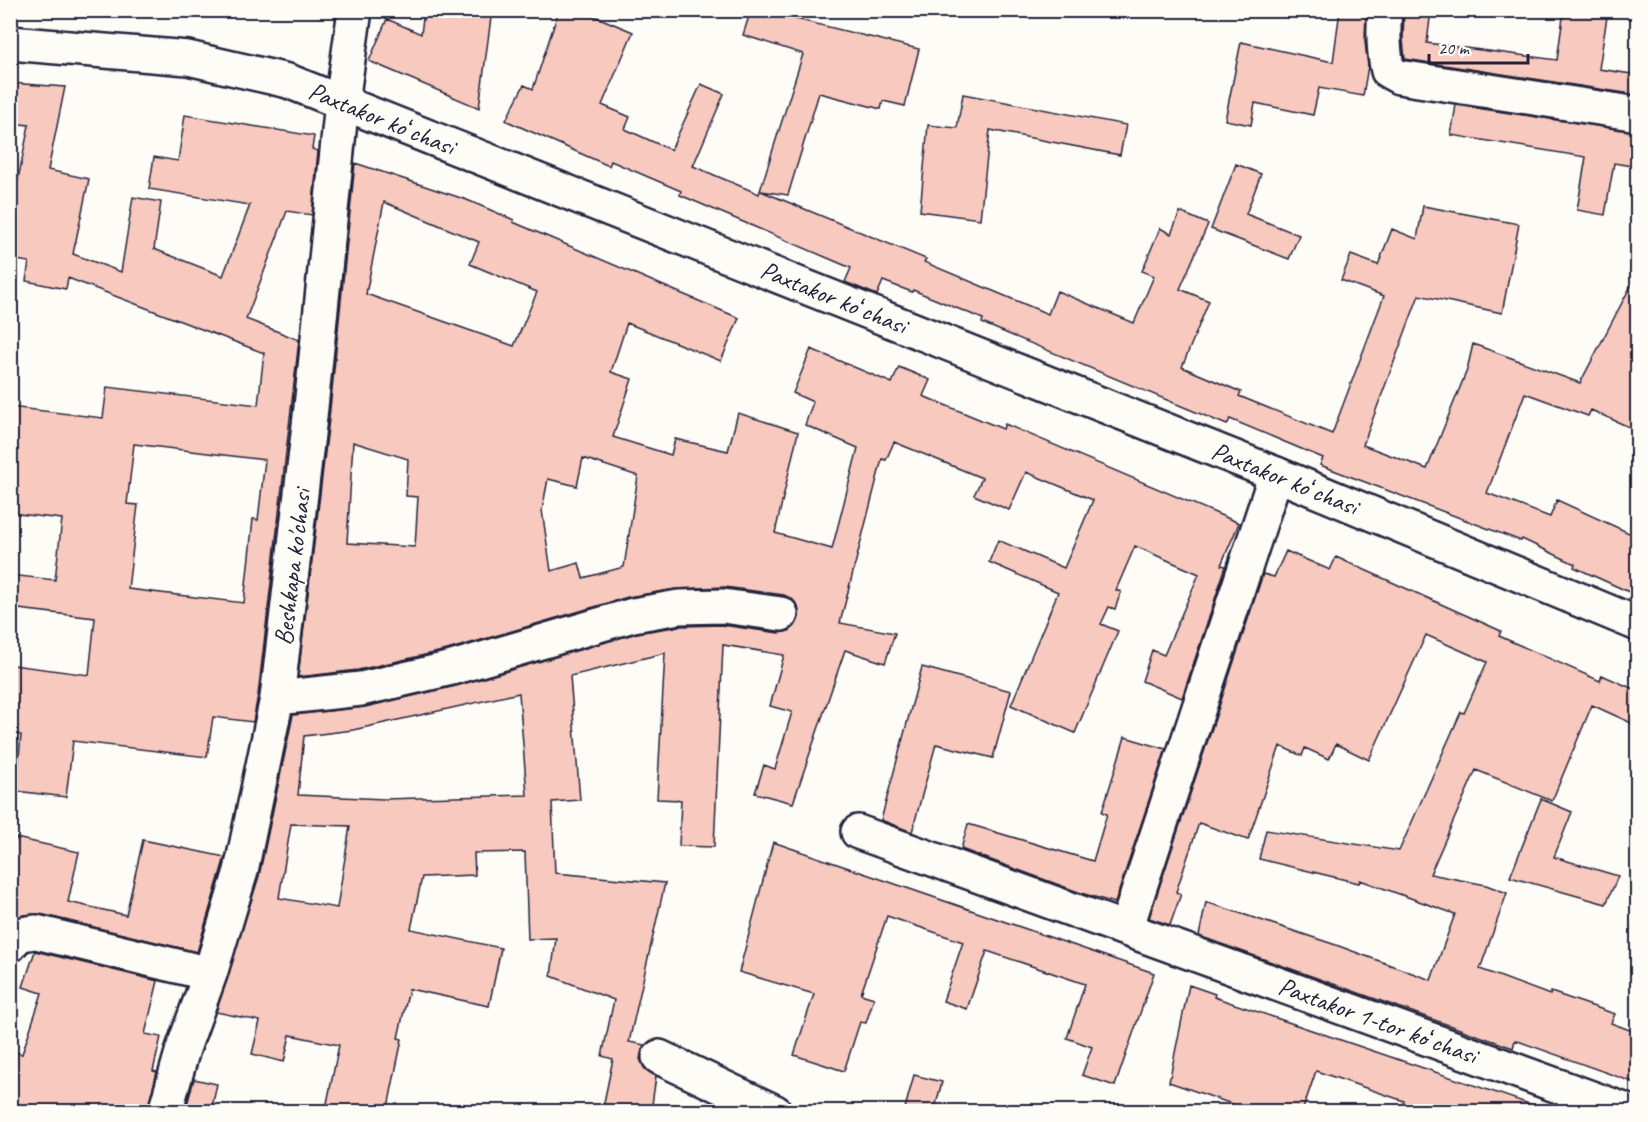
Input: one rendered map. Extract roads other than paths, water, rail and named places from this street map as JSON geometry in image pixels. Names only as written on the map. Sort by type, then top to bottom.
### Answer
[{"type":"street","name":"Beshkapa ko'chasi","points":[[165,1112],[241,871],[277,698],[310,417],[342,102],[355,10]]},
{"type":"street","points":[[1385,10],[1384,55],[1388,71],[1399,76],[1638,114]]},
{"type":"street","name":"Paxtakor koʻchasi","points":[[10,43],[188,58],[288,81],[1276,474],[1638,624]]},
{"type":"street","points":[[1126,929],[1276,474]]},
{"type":"street","points":[[277,698],[373,686],[452,668],[633,615],[679,607],[723,606],[781,614]]},
{"type":"street","name":"Paxtakor 1-tor koʻchasi","points":[[858,832],[1630,1112]]},
{"type":"street","points":[[10,945],[16,937],[24,933],[36,932],[210,975]]},
{"type":"street","points":[[659,1057],[775,1112]]}]
